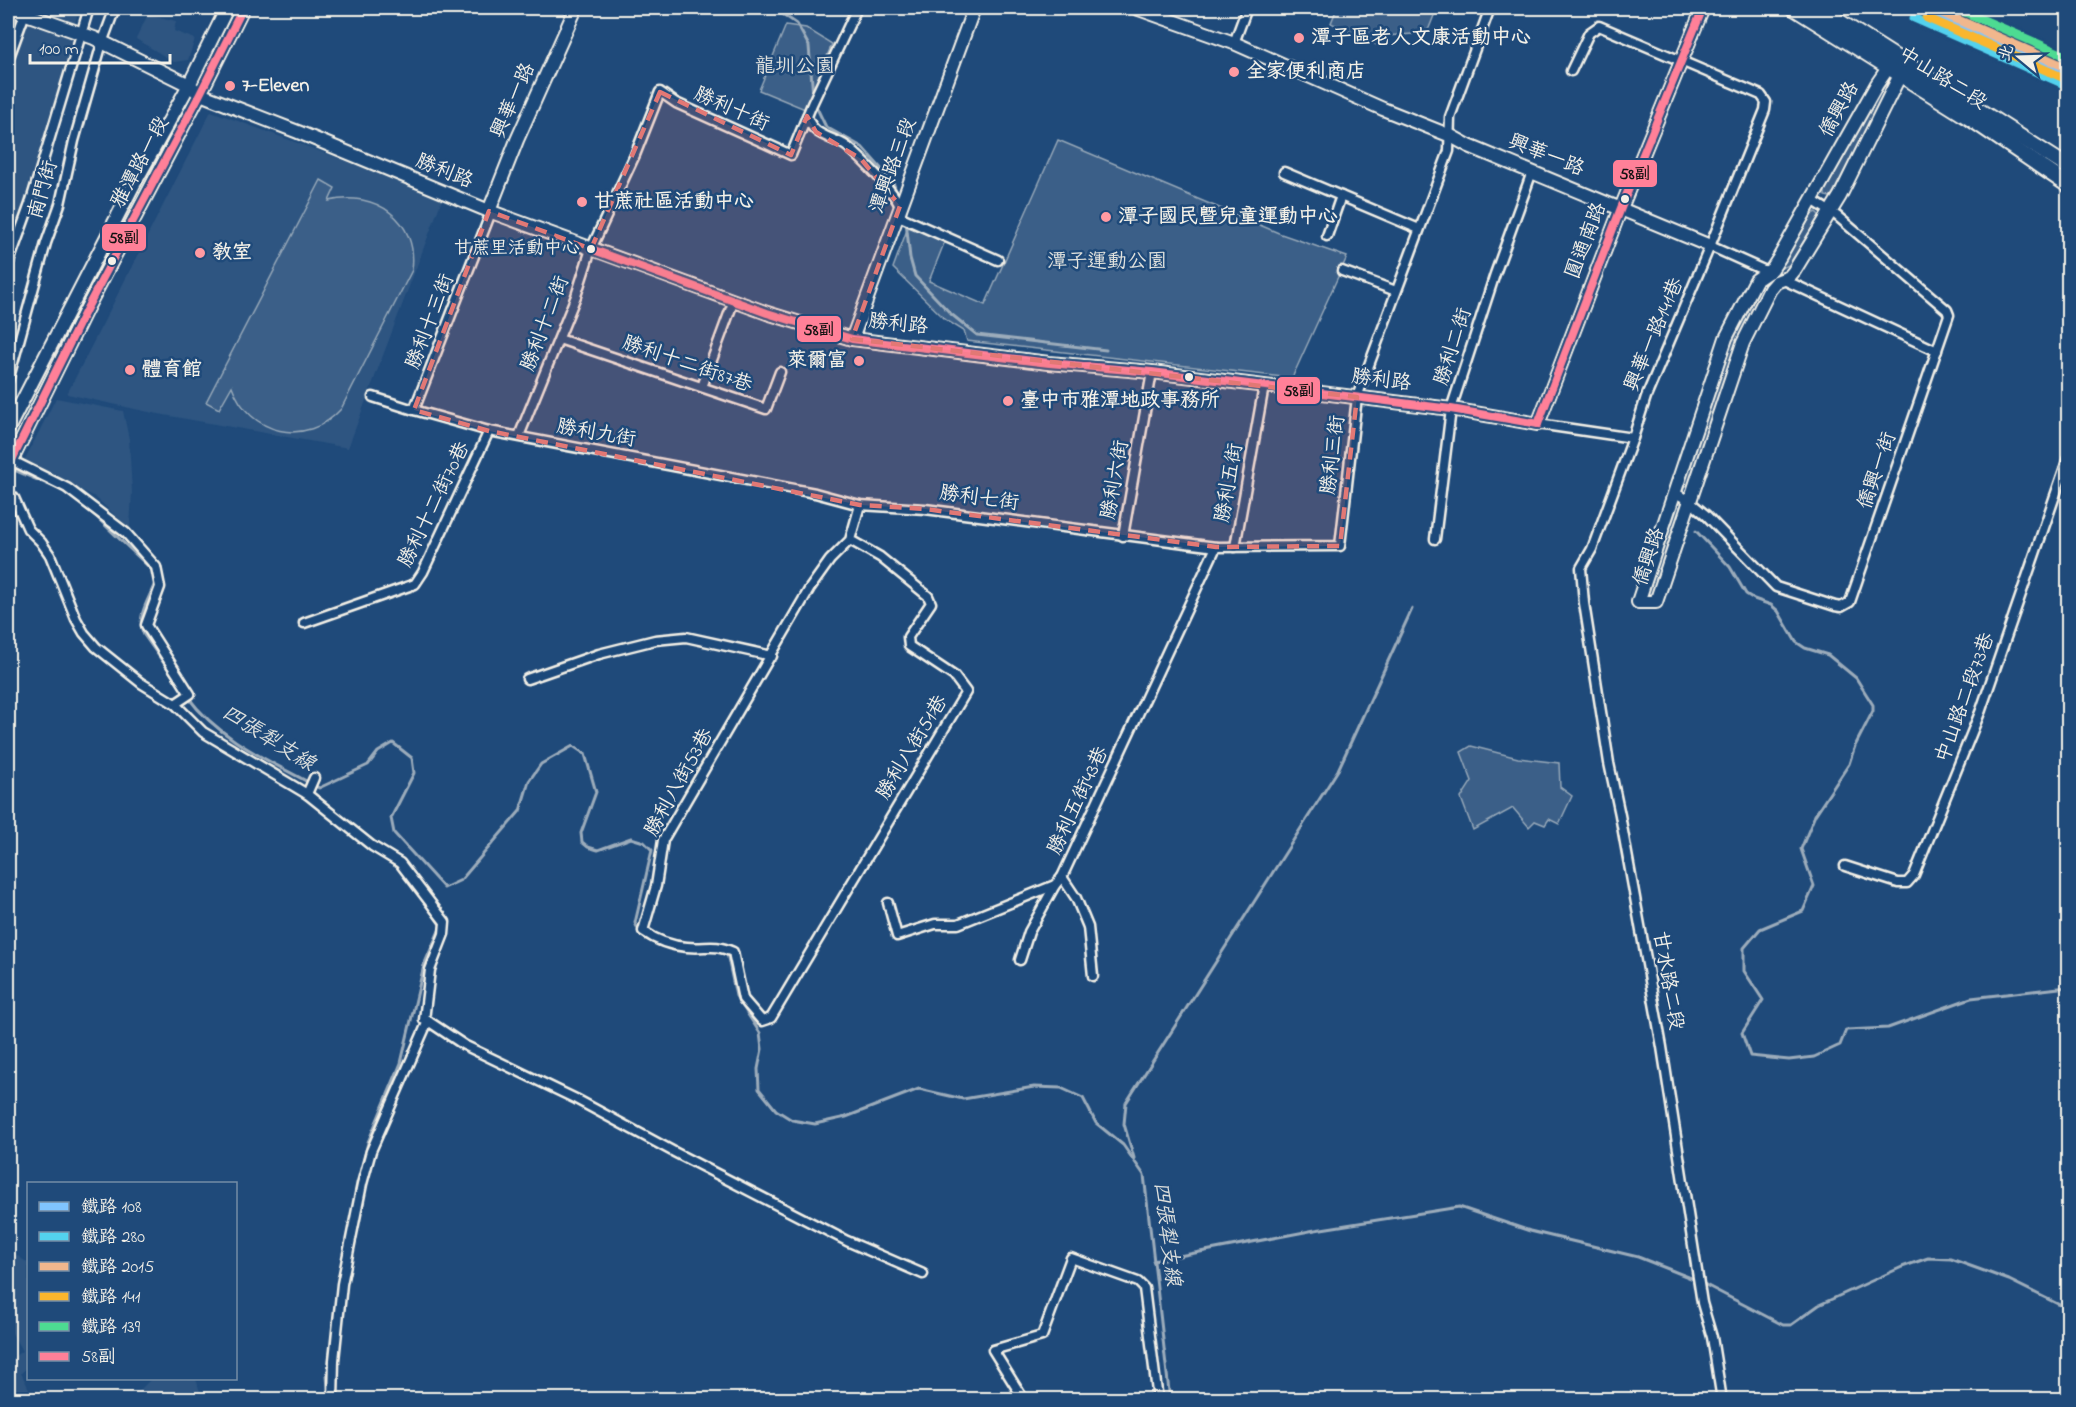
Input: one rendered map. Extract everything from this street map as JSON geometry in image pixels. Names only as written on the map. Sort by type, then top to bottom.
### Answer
[{"type":"main road","name":"中山路二段","points":[[1794,8],[1971,119],[2068,185]]},
{"type":"main road","name":"中山路二段","points":[[1818,8],[2068,167]]},
{"type":"street","name":"勝利路","points":[[9,8],[26,10],[80,35],[93,38],[189,85],[200,94],[298,132],[489,212],[767,313],[852,339],[1357,397],[1451,409],[1633,438]]},
{"type":"street","points":[[8,265],[30,204],[89,8]]},
{"type":"street","name":"南門街","points":[[8,381],[46,243],[60,204],[74,141],[102,44],[115,8]]},
{"type":"street","name":"雅潭路一段","points":[[8,429],[133,186],[189,85],[227,8]]},
{"type":"street","name":"雅潭路一段","points":[[9,464],[243,8]]},
{"type":"street","name":"興華一路","points":[[489,212],[517,140],[576,8]]},
{"type":"street","points":[[857,8],[816,93],[807,116],[809,124],[816,132],[843,145],[861,159],[911,221],[998,260]]},
{"type":"street","name":"潭興路三段","points":[[852,339],[974,8]]},
{"type":"street","name":"興華一路","points":[[1136,8],[1234,43],[1362,100],[1451,136],[1469,146],[1710,246],[1937,351]]},
{"type":"street","points":[[1234,43],[1247,8]]},
{"type":"street","name":"勝利三街","points":[[1235,547],[1340,546],[1357,397],[1449,151],[1450,117],[1490,8]]},
{"type":"street","name":"圓通南路","points":[[1538,423],[1620,208],[1703,8]]},
{"type":"street","points":[[8,60],[26,10]]},
{"type":"street","points":[[1571,71],[1589,33],[1599,26],[1683,60]]},
{"type":"street","name":"興華一路141巷","points":[[1581,568],[1592,549],[1646,397],[1765,111],[1766,102],[1761,95],[1683,60]]},
{"type":"street","name":"僑興路","points":[[1894,71],[1831,211],[1794,271],[1770,289],[1743,343],[1656,602],[1638,602],[1726,338],[1756,280],[1772,269],[1812,200],[1894,71]]},
{"type":"street","name":"勝利十街","points":[[660,92],[676,104],[791,155],[807,116]]},
{"type":"street","name":"勝利十二街","points":[[519,436],[559,339],[591,249],[635,155],[660,92]]},
{"type":"street","points":[[1284,172],[1419,229]]},
{"type":"street","name":"勝利二街","points":[[1435,539],[1451,409],[1491,284],[1532,172]]},
{"type":"street","points":[[1327,236],[1341,196]]},
{"type":"street","name":"僑興一街","points":[[1674,492],[1689,501],[1776,587],[1835,606],[1846,605],[1850,602],[1949,315],[1947,310],[1831,211],[1812,200]]},
{"type":"street","name":"勝利十三街","points":[[414,410],[490,215],[489,212]]},
{"type":"street","points":[[1342,271],[1396,291]]},
{"type":"street","points":[[702,387],[734,300]]},
{"type":"street","name":"勝利十二街87巷","points":[[559,339],[766,409],[780,372]]},
{"type":"street","name":"勝利六街","points":[[1028,523],[1123,536],[1152,372]]},
{"type":"street","name":"勝利五街","points":[[1123,536],[1216,548],[1235,547],[1264,386]]},
{"type":"street","name":"勝利九街","points":[[373,397],[489,431],[816,493],[860,505]]},
{"type":"street","name":"勝利十二街70巷","points":[[304,623],[416,584],[489,431]]},
{"type":"street","name":"中山路二段73巷","points":[[1845,866],[1898,883],[1907,884],[1914,874],[1981,710],[2068,458]]},
{"type":"street","points":[[9,464],[67,488],[126,533],[156,567],[160,587],[147,625],[190,694],[175,704]]},
{"type":"street","points":[[8,492],[14,498],[27,529],[41,542],[50,555],[84,633],[96,647],[141,683],[175,704],[203,732],[307,794],[372,846],[400,863],[441,914],[445,922],[444,934],[430,970],[424,1020],[464,1045],[576,1099],[847,1241],[923,1274]]},
{"type":"street","name":"勝利七街","points":[[860,505],[925,508],[1028,523]]},
{"type":"street","name":"勝利八街53巷","points":[[771,1018],[762,1021],[743,999],[733,952],[718,945],[688,947],[657,941],[643,931],[656,886],[663,840],[810,588],[830,560],[850,540],[860,505]]},
{"type":"street","name":"勝利八街51巷","points":[[771,1018],[966,692],[954,676],[909,646],[908,637],[931,603],[928,596],[880,557],[850,540]]},
{"type":"street","name":"勝利五街43巷","points":[[888,903],[897,936],[935,924],[958,924],[1055,885],[1062,877],[1216,548]]},
{"type":"street","name":"甘水路二段","points":[[1581,568],[1584,603],[1609,763],[1662,1047],[1702,1303],[1712,1337],[1722,1400]]},
{"type":"street","points":[[527,679],[599,654],[655,640],[686,637],[772,656]]},
{"type":"street","points":[[307,794],[314,778]]},
{"type":"street","points":[[1062,877],[1076,898],[1088,927],[1094,976]]},
{"type":"street","points":[[1020,960],[1029,932],[1055,885]]},
{"type":"street","points":[[333,1400],[334,1360],[342,1284],[362,1184],[371,1151],[428,1021]]},
{"type":"street","points":[[1024,1400],[993,1350],[1042,1336],[1071,1258],[1138,1282],[1144,1288],[1158,1400]]},
{"type":"highlighted area","points":[[660,92],[791,155],[807,116],[816,132],[861,159],[900,206],[852,339],[1357,397],[1340,546],[1216,547],[925,509],[860,505],[489,431],[414,410],[489,211],[591,249]]},
{"type":"shaded area","points":[[8,8],[81,8],[76,19],[65,82],[8,264]]},
{"type":"shaded area","points":[[148,14],[176,21],[174,31],[195,39],[188,60],[174,62],[136,39]]},
{"type":"shaded area","points":[[211,111],[443,197],[348,448],[153,413],[67,394]]},
{"type":"shaded area","points":[[56,398],[123,411],[129,439],[132,492],[130,529],[95,497],[24,461]]},
{"type":"shaded area","points":[[8,1251],[10,1251],[27,1262],[27,1368],[21,1373],[34,1399],[8,1399],[8,1361],[22,1351],[8,1326]]},
{"type":"shaded area","points":[[150,1380],[196,1380],[200,1392],[195,1399],[131,1399]]},
{"type":"green space","points":[[1337,8],[1437,8],[1427,33],[1385,36],[1379,46],[1331,23]]},
{"type":"green space","name":"龍圳公園","points":[[786,25],[806,28],[832,44],[805,109],[759,90]]},
{"type":"green space","points":[[1884,82],[1888,84],[1883,95],[1833,193],[1830,197],[1825,196],[1825,191]]},
{"type":"green space","name":"潭子運動公園","points":[[1058,140],[1281,234],[1347,257],[1292,378],[967,341],[964,331],[946,320],[893,268],[908,227],[945,241],[929,281],[985,305]]},
{"type":"green space","points":[[321,180],[335,188],[329,201],[362,200],[377,205],[401,223],[412,252],[412,270],[341,409],[327,421],[312,429],[296,432],[280,430],[265,425],[251,416],[240,403],[232,386],[219,409],[206,402]]},
{"type":"green space","points":[[1816,212],[1819,215],[1818,218],[1789,265],[1782,268],[1783,262],[1812,214]]},
{"type":"green space","points":[[1760,286],[1764,289],[1736,344],[1688,486],[1686,486],[1684,483],[1732,341]]},
{"type":"green space","points":[[1678,506],[1681,508],[1680,512],[1653,593],[1650,594],[1647,592]]},
{"type":"green space","points":[[1471,746],[1518,758],[1559,763],[1560,787],[1572,796],[1559,824],[1549,819],[1545,825],[1535,821],[1529,827],[1513,808],[1473,830],[1461,798],[1472,781],[1461,752]]},
{"type":"waterway","points":[[774,8],[797,24],[809,46],[813,96]]},
{"type":"waterway","points":[[814,102],[826,127],[862,147],[893,182],[897,194]]},
{"type":"waterway","points":[[906,221],[910,258],[915,276],[951,314],[977,335],[1106,350]]},
{"type":"waterway","name":"四張犁支線","points":[[12,469],[64,491]]},
{"type":"waterway","name":"四張犁支線","points":[[84,505],[152,570],[153,574]]},
{"type":"waterway","points":[[1696,531],[1730,567],[1746,594],[1771,605],[1778,611],[1796,642],[1805,648],[1828,655],[1856,678],[1873,705],[1873,711],[1855,746],[1849,764],[1815,815],[1801,849],[1814,886],[1803,911],[1760,929],[1744,948],[1744,971],[1763,1000],[1742,1033],[1750,1056],[1789,1060],[1814,1057],[1840,1045],[1846,1030],[1888,1028],[1971,998],[2068,987]]},
{"type":"waterway","name":"四張犁支線","points":[[156,580],[142,614],[142,628],[144,635],[182,689]]},
{"type":"waterway","points":[[1134,1158],[1124,1124],[1126,1103],[1338,770],[1412,609]]},
{"type":"waterway","name":"四張犁支線","points":[[188,697],[215,726],[231,738],[266,760],[319,788],[368,765],[378,752],[393,743],[412,758],[414,773],[391,818],[394,833],[444,888],[461,880],[520,811],[529,781],[541,764],[573,746],[585,754],[596,792],[581,833],[582,842],[598,850],[631,838],[644,842],[652,850],[635,923],[643,936],[657,943]]},
{"type":"waterway","points":[[362,1168],[368,1142],[401,1063],[424,965],[441,926],[415,889]]},
{"type":"waterway","name":"四張犁支線","points":[[692,951],[707,951]]},
{"type":"waterway","name":"四張犁支線","points":[[725,952],[736,996],[760,1033],[762,1049],[758,1069],[759,1089],[776,1110],[792,1120],[815,1124],[846,1117],[919,1089],[963,1099],[1034,1087],[1061,1088],[1083,1098],[1096,1123],[1123,1145],[1144,1175],[1170,1400]]},
{"type":"waterway","points":[[344,1256],[356,1195]]},
{"type":"waterway","points":[[1153,1261],[1315,1230],[1459,1207],[1530,1231],[1638,1257],[1696,1280]]},
{"type":"waterway","points":[[1702,1283],[1783,1325],[1791,1325],[1819,1305],[1902,1267],[1928,1258],[1951,1259],[2009,1280],[2068,1309]]},
{"type":"waterway","points":[[329,1400],[327,1376],[333,1334]]},
{"type":"rail line","name":"108","points":[[1918,8],[2068,74]]},
{"type":"rail line","name":"2015","points":[[1931,8],[2068,68]]},
{"type":"rail line","name":"139","points":[[1956,8],[2068,57]]},
{"type":"rail line","name":"280","points":[[1914,18],[2064,84]]},
{"type":"rail line","name":"141","points":[[1927,18],[2064,78]]},
{"type":"transit line","name":"58副","points":[[8,468],[86,310],[243,8]]},
{"type":"transit line","name":"58副","points":[[1538,424],[1621,208],[1703,8]]},
{"type":"transit line","name":"58副","points":[[591,249],[767,313],[852,339],[1049,363],[1152,372],[1451,409],[1538,424]]},
{"type":"place","name":"潭子區老人文康活動中心","points":[[1299,38]]},
{"type":"place","name":"全家便利商店","points":[[1234,72]]},
{"type":"place","name":"7-Eleven","points":[[230,86]]},
{"type":"place","name":"甘蔗社區活動中心","points":[[582,202]]},
{"type":"place","name":"潭子國民暨兒童運動中心","points":[[1106,217]]},
{"type":"place","name":"甘蔗里活動中心","points":[[591,249]]},
{"type":"place","name":"教室","points":[[200,253]]},
{"type":"place","name":"萊爾富","points":[[859,361]]},
{"type":"place","name":"體育館","points":[[130,370]]},
{"type":"place","name":"臺中市雅潭地政事務所","points":[[1008,401]]}]
